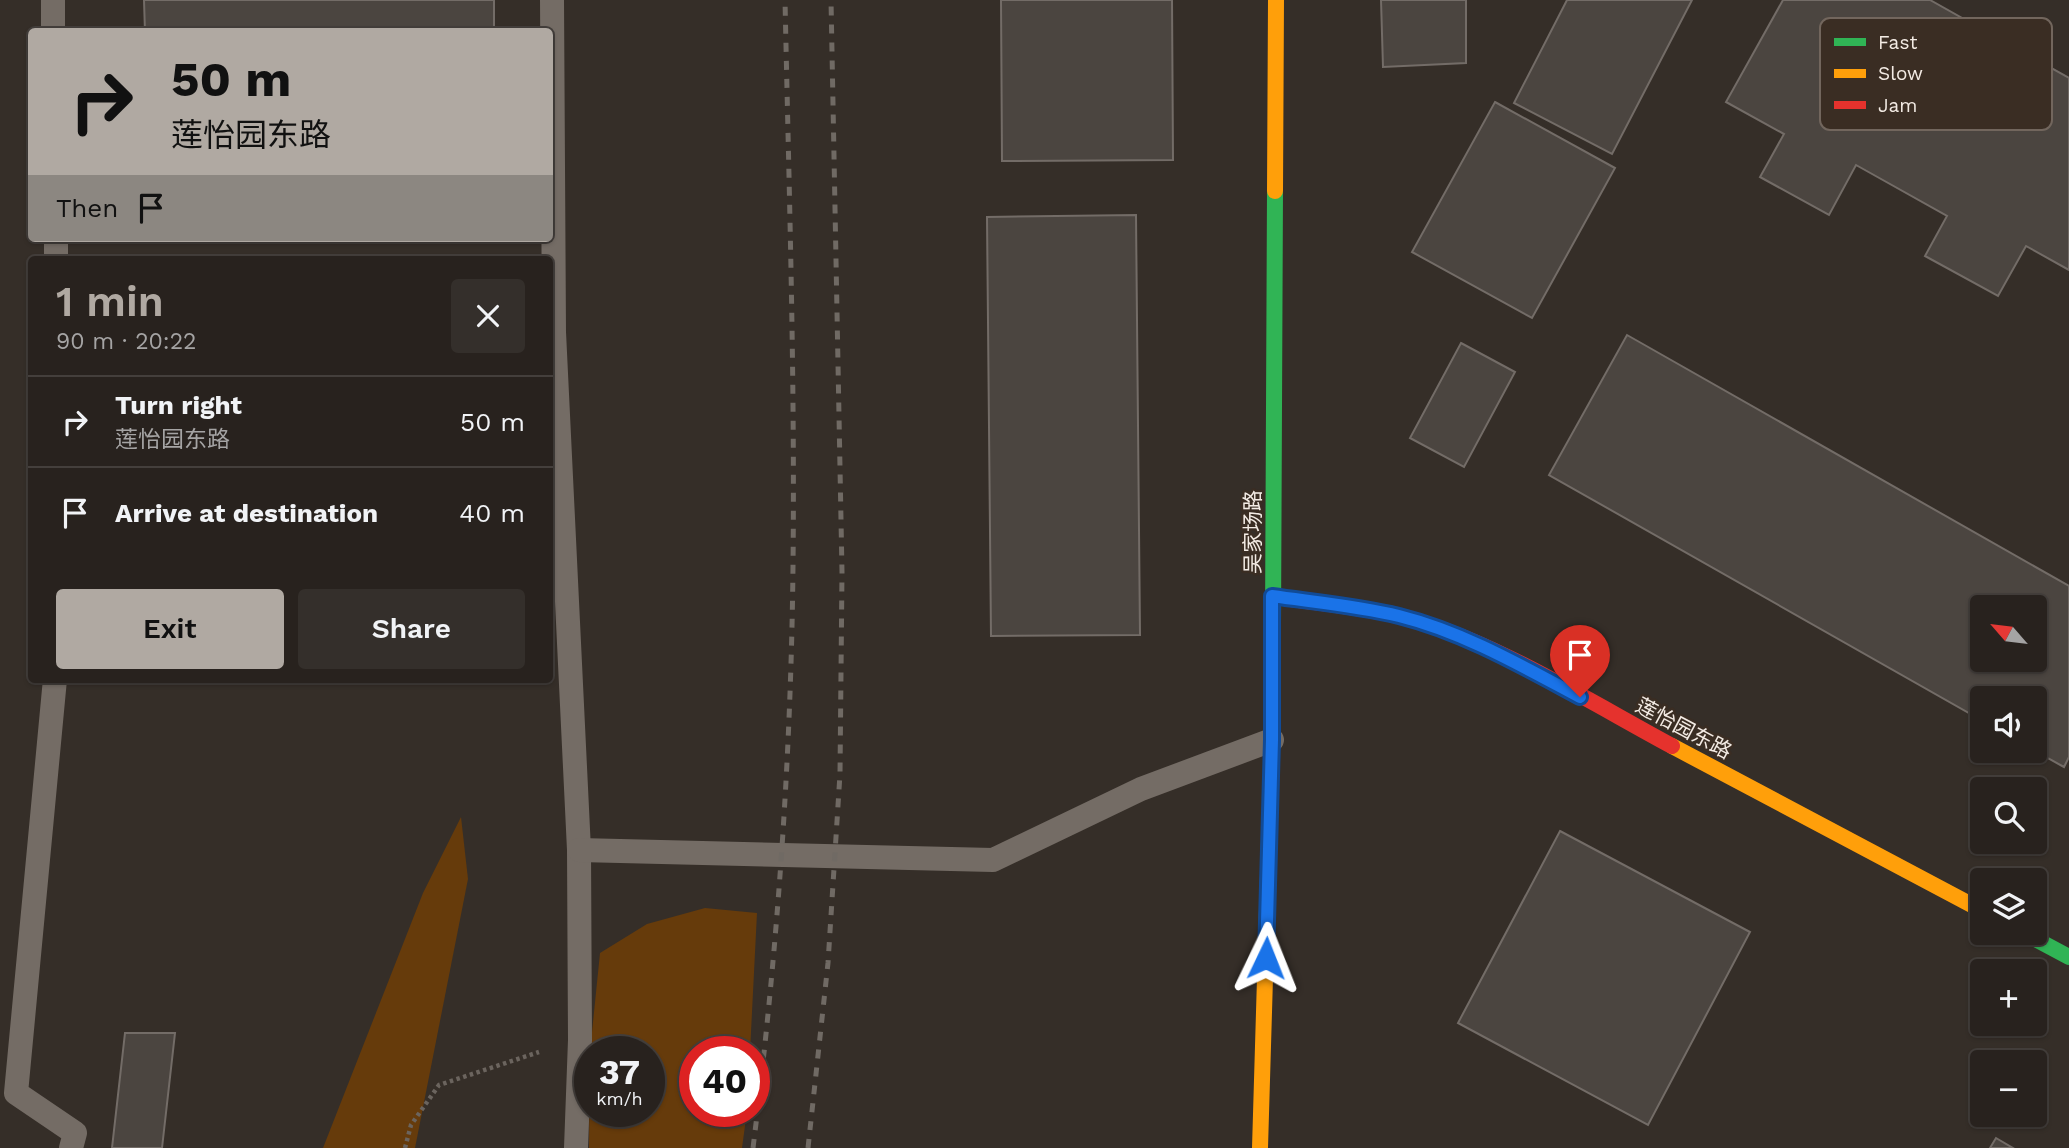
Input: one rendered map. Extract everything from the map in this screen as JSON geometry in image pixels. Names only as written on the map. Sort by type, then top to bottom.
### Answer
[{"type":"street","name":"吴家场路","points":[[1260,1148],[1272,740],[1276,0]]},
{"type":"street","name":"莲怡园东路","points":[[1272,596],[1399,616],[1498,654],[1970,904]]},
{"type":"street","points":[[2046,945],[2069,957]]},
{"type":"lane","points":[[52,0],[53,28]]},
{"type":"lane","points":[[552,0],[552,28]]},
{"type":"lane","points":[[553,166],[554,332],[579,850],[580,1036]]},
{"type":"lane","points":[[55,683],[16,1093],[75,1133],[71,1148]]},
{"type":"lane","points":[[579,850],[993,860],[1141,789],[1272,740]]},
{"type":"lane","points":[[576,1148],[577,1127]]},
{"type":"path","points":[[405,1148],[411,1125],[439,1085],[574,1042]]},
{"type":"shaded area","points":[[461,817],[468,879],[415,1148],[323,1148],[423,893]]},
{"type":"shaded area","points":[[705,908],[757,913],[751,1036],[679,1036],[679,1127],[745,1127],[742,1148],[589,1148],[589,1127],[665,1127],[665,1036],[592,1036],[600,953],[647,924]]},
{"type":"building","points":[[144,0],[494,0],[494,28],[145,28]]},
{"type":"building","points":[[1001,0],[1172,0],[1173,160],[1002,161]]},
{"type":"building","points":[[1381,0],[1466,0],[1466,63],[1383,67]]},
{"type":"building","points":[[1567,0],[1692,0],[1612,154],[1514,103]]},
{"type":"building","points":[[1783,0],[1930,0],[1962,18],[1820,18],[1820,130],[2052,130],[2052,68],[2069,78],[2069,270],[2026,246],[1998,296],[1925,256],[1947,216],[1856,165],[1829,215],[1760,177],[1784,134],[1726,102]]},
{"type":"building","points":[[1495,102],[1615,168],[1532,318],[1412,252]]},
{"type":"building","points":[[1136,215],[1140,635],[991,636],[987,217]]},
{"type":"building","points":[[1627,335],[2069,586],[2069,757],[2064,767],[2047,758],[2047,686],[1970,686],[1970,714],[1549,475]]},
{"type":"building","points":[[1461,343],[1515,372],[1464,467],[1410,438]]},
{"type":"building","points":[[1560,831],[1750,932],[1648,1125],[1458,1023]]},
{"type":"building","points":[[125,1033],[175,1033],[162,1148],[112,1148]]},
{"type":"building","points":[[1996,1138],[2013,1148],[1990,1148]]},
{"type":"railway","points":[[753,1148],[781,858],[792,639],[793,424],[785,0]]},
{"type":"railway","points":[[808,1148],[828,963],[840,774],[842,572],[831,0]]},
{"type":"traffic: fast","points":[[1273,625],[1275,191]]},
{"type":"traffic: fast","points":[[2046,945],[2069,957]]},
{"type":"traffic: slow","points":[[1275,191],[1276,0]]},
{"type":"traffic: slow","points":[[1260,1148],[1273,625]]},
{"type":"traffic: slow","points":[[1672,746],[1970,904]]},
{"type":"traffic: jam","points":[[1272,596],[1398,616],[1467,639],[1538,672],[1672,746]]},
{"type":"route","points":[[1266,958],[1272,740],[1272,596],[1399,616],[1454,635],[1509,659],[1580,697]]}]
